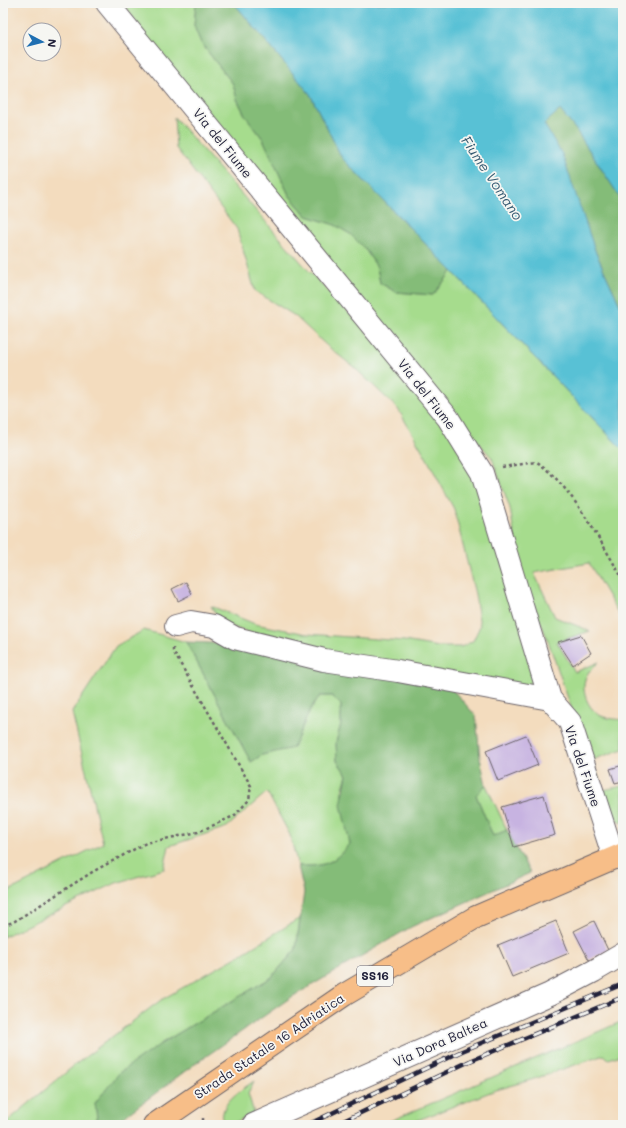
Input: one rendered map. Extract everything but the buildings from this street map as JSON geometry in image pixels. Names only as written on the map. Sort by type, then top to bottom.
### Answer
[{"type":"main road","name":"Strada Statale 16 Adriatica","points":[[158,1124],[344,994],[476,917],[619,856]]},
{"type":"street","name":"Via del Fiume","points":[[107,3],[448,418],[482,473],[550,699],[570,722],[619,856]]},
{"type":"street","points":[[176,626],[191,622],[214,626],[235,638],[324,660],[398,671],[550,699]]},
{"type":"street","name":"Via Dora Baltea","points":[[253,1125],[550,994],[594,972],[623,954]]},
{"type":"path","points":[[482,473],[509,465],[537,462],[551,472],[580,511],[623,579]]},
{"type":"path","points":[[3,926],[14,921],[94,871],[146,843],[198,832],[234,816],[249,800],[251,786],[174,651],[172,639],[176,626]]},
{"type":"path","points":[[410,1124],[443,1123],[446,1125]]},
{"type":"green space","points":[[123,3],[196,3],[194,26],[201,43],[233,84],[237,99],[245,115],[263,139],[289,195],[307,216],[335,225],[350,234],[365,249],[377,267],[380,283],[396,292],[433,295],[452,271],[623,450],[623,629],[621,618],[589,563],[534,573],[555,617],[590,631],[557,642],[575,672],[599,662],[588,673],[585,679],[584,692],[589,705],[598,714],[604,717],[623,720],[623,749],[592,760],[603,790],[623,786],[623,823],[609,816],[547,638],[521,575],[510,508],[492,458],[431,387],[150,43]]},
{"type":"green space","points":[[196,3],[234,3],[310,94],[342,158],[452,271],[433,295],[396,292],[380,283],[377,267],[365,249],[350,234],[335,225],[307,216],[289,195],[263,139],[245,115],[237,99],[233,84],[201,43],[194,26]]},
{"type":"green space","points":[[560,109],[576,130],[623,202],[623,312],[596,253],[544,123]]},
{"type":"green space","points":[[174,117],[308,270],[390,356],[467,453],[539,676],[527,687],[293,648],[221,623],[211,606],[255,624],[307,634],[404,641],[438,647],[461,647],[473,641],[480,626],[475,594],[454,509],[398,409],[355,368],[326,345],[295,316],[255,291],[237,229],[176,148]]},
{"type":"green space","points":[[144,630],[186,642],[251,762],[262,755],[293,747],[308,714],[320,696],[332,696],[341,705],[341,724],[336,742],[337,761],[347,775],[342,791],[350,844],[338,856],[327,863],[315,866],[298,866],[290,835],[267,792],[227,827],[169,846],[164,869],[116,883],[3,937],[3,894],[103,843],[72,712],[116,646]]},
{"type":"green space","points":[[186,642],[233,644],[451,688],[476,716],[480,758],[486,785],[476,795],[493,836],[507,830],[530,873],[411,927],[290,998],[192,1066],[113,1125],[98,1125],[95,1103],[120,1072],[162,1043],[272,977],[296,949],[304,892],[298,866],[315,866],[327,863],[338,856],[350,844],[341,805],[347,775],[337,761],[336,742],[341,724],[341,705],[332,696],[320,696],[308,714],[293,748],[262,755],[251,762]]},
{"type":"green space","points":[[486,785],[507,830],[493,836],[476,795]]},
{"type":"green space","points":[[300,918],[296,949],[272,977],[162,1043],[95,1103],[98,1125],[3,1125],[76,1064],[161,1000],[240,955]]},
{"type":"green space","points":[[623,1021],[623,1054],[609,1059],[604,1055],[534,1079],[493,1091],[405,1125],[381,1125]]},
{"type":"green space","points":[[254,1081],[248,1093],[254,1113],[230,1125],[223,1123],[224,1109],[227,1103],[231,1098]]},
{"type":"water","name":"Fiume Vomano","points":[[234,3],[623,3],[623,202],[576,130],[560,110],[544,124],[562,154],[596,253],[623,312],[623,450],[342,158],[310,94]]},
{"type":"railway","points":[[307,1125],[462,1051],[623,984]]},
{"type":"railway","points":[[335,1125],[470,1061],[623,997]]}]
